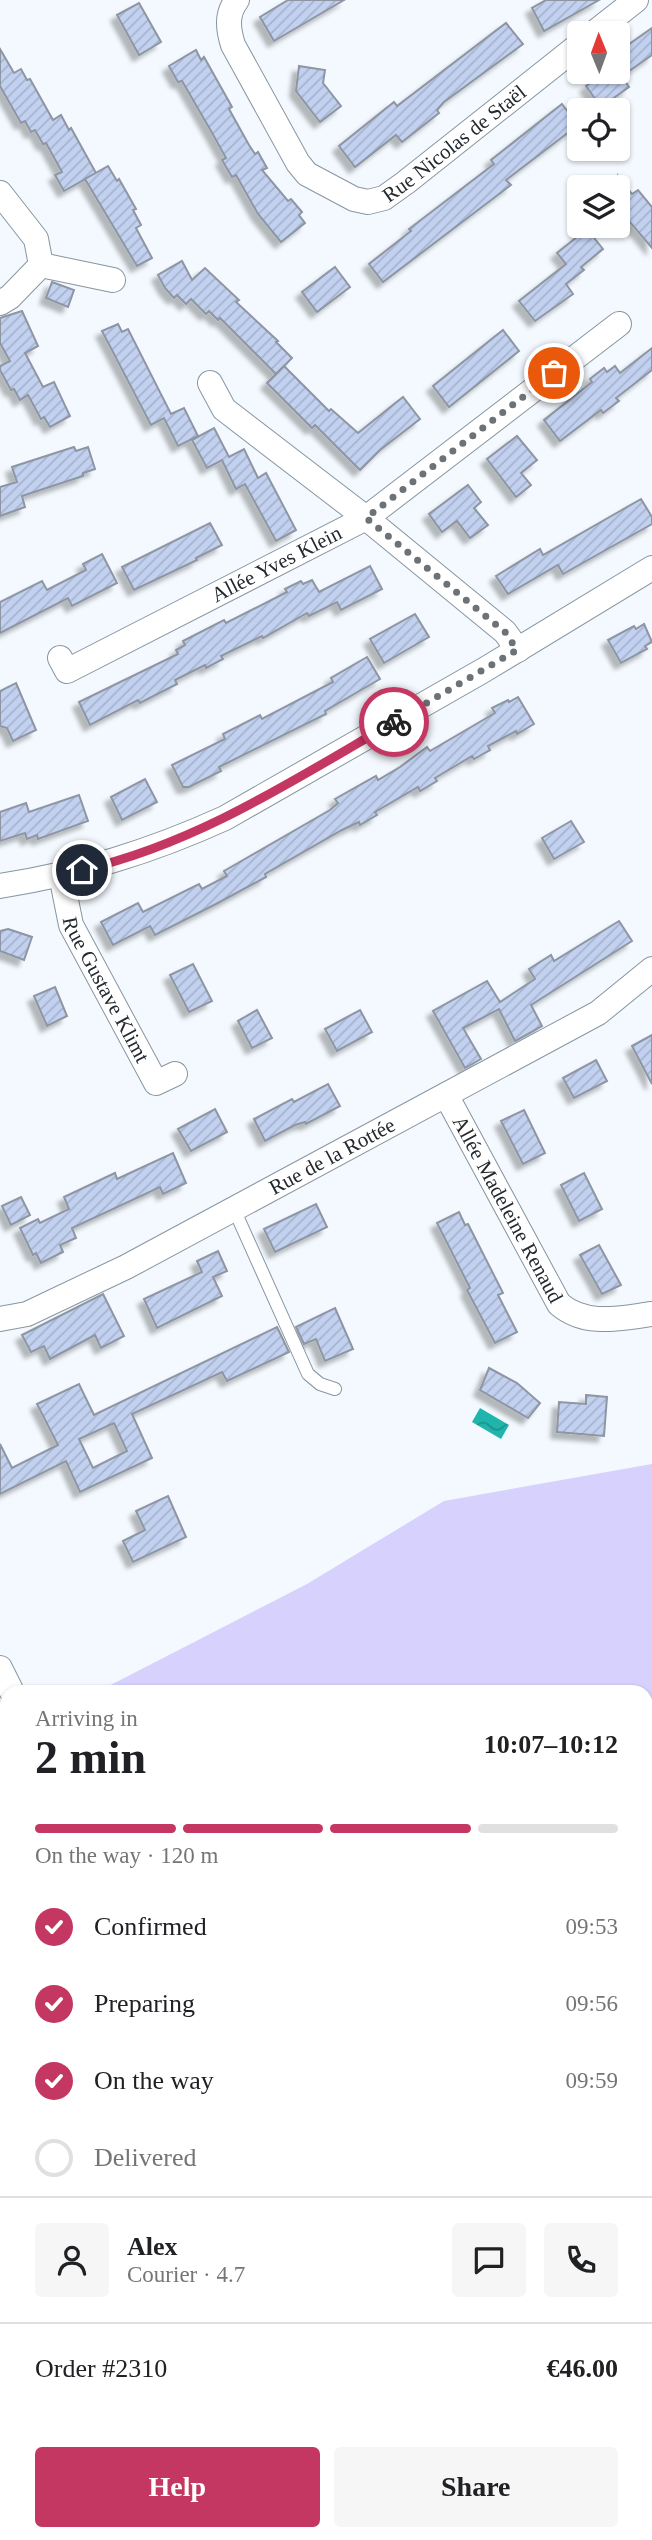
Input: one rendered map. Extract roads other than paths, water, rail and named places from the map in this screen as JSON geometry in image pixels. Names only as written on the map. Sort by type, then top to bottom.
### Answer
[{"type":"street","name":"Rue Nicolas de Staël","points":[[237,0],[231,7],[229,18],[233,45],[298,163],[318,181],[354,199],[368,202],[384,198],[405,183],[567,55]]},
{"type":"street","points":[[609,21],[636,0]]},
{"type":"street","points":[[0,193],[36,239],[41,265]]},
{"type":"street","points":[[41,265],[113,280]]},
{"type":"street","points":[[0,303],[10,297],[41,265]]},
{"type":"street","name":"Allée Yves Klein","points":[[60,658],[67,671],[366,518],[619,324]]},
{"type":"street","points":[[210,383],[223,410],[366,518],[505,632],[517,650]]},
{"type":"street","points":[[0,886],[102,865],[181,838],[225,818],[517,650],[652,568]]},
{"type":"street","name":"Rue Gustave Klimt","points":[[61,874],[71,925],[156,1083],[175,1074]]},
{"type":"street","name":"Rue de la Rottée","points":[[0,1319],[27,1314],[126,1267],[598,1013],[652,970]]},
{"type":"street","name":"Allée Madeleine Renaud","points":[[446,1095],[559,1304],[569,1313],[598,1320],[652,1314]]},
{"type":"street","name":"Allée Madeleine Renaud","points":[[619,1318],[652,1301]]},
{"type":"street","points":[[0,1668],[8,1685]]},
{"type":"lane","points":[[234,1209],[308,1374],[320,1384],[335,1390]]},
{"type":"water","points":[[480,1408],[509,1425],[501,1439],[472,1422]]}]
